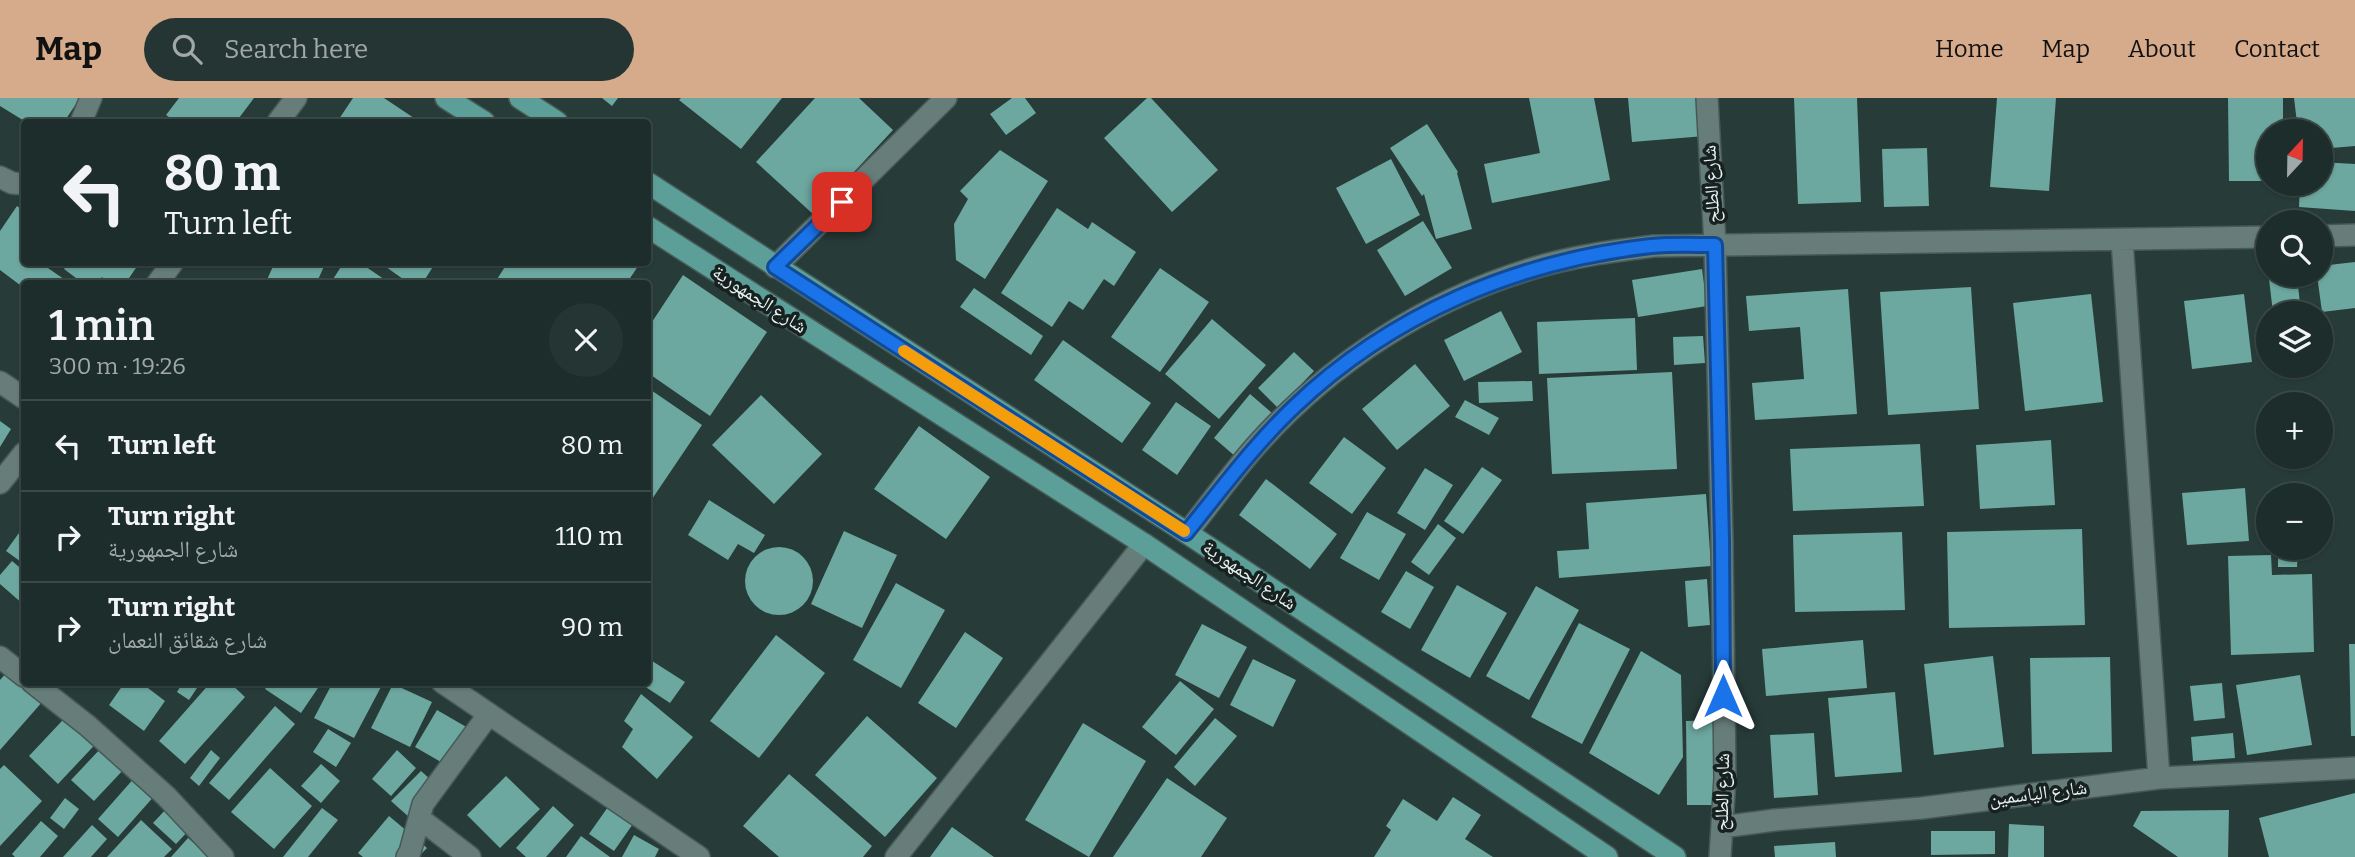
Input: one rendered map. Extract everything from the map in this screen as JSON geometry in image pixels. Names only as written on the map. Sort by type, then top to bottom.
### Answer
[{"type":"main road","points":[[446,98],[479,119]]},
{"type":"main road","points":[[520,98],[552,119]]},
{"type":"main road","name":"شارع الجمهورية","points":[[651,185],[1186,533],[1675,857]]},
{"type":"main road","name":"شارع الجمهورية","points":[[651,229],[1144,544],[1607,857]]},
{"type":"street","points":[[82,119],[91,98]]},
{"type":"street","points":[[280,119],[296,98]]},
{"type":"street","points":[[775,267],[946,98]]},
{"type":"street","name":"شارع الطلح","points":[[1707,98],[1715,245],[1722,553],[1725,778],[1720,857]]},
{"type":"street","points":[[0,177],[21,184]]},
{"type":"street","points":[[2333,236],[2355,235]]},
{"type":"street","points":[[1186,533],[1256,446],[1294,407],[1334,372],[1419,315],[1498,280],[1537,267],[1597,254],[1654,246],[2256,237]]},
{"type":"street","points":[[2122,240],[2159,778]]},
{"type":"street","points":[[0,382],[21,396]]},
{"type":"street","points":[[0,483],[21,457]]},
{"type":"street","points":[[896,857],[1144,544]]},
{"type":"street","points":[[0,657],[21,674]]},
{"type":"street","points":[[37,686],[88,726],[166,796],[223,857]]},
{"type":"street","points":[[448,686],[699,857]]},
{"type":"street","points":[[407,857],[423,804],[489,714]]},
{"type":"street","name":"شارع الياسمين","points":[[1722,827],[1922,808],[2159,778],[2355,768]]},
{"type":"street","points":[[419,818],[470,857]]},
{"type":"building","points":[[0,98],[80,98],[66,119],[21,119],[0,106]]},
{"type":"building","points":[[179,98],[254,98],[238,119],[172,119],[166,115]]},
{"type":"building","points":[[353,98],[384,98],[416,119],[339,119]]},
{"type":"building","points":[[602,98],[618,98],[612,106]]},
{"type":"building","points":[[782,98],[741,149],[679,100]]},
{"type":"building","points":[[815,98],[859,98],[893,130],[814,215],[756,162]]},
{"type":"building","points":[[1012,98],[1025,98],[1036,113],[1006,135],[990,114]]},
{"type":"building","points":[[1147,98],[1151,98],[1218,170],[1172,212],[1104,138]]},
{"type":"building","points":[[1529,98],[1594,98],[1610,180],[1492,203],[1484,164],[1540,153]]},
{"type":"building","points":[[1628,98],[1701,98],[1705,136],[1632,142]]},
{"type":"building","points":[[1794,98],[1857,98],[1861,202],[1798,204]]},
{"type":"building","points":[[1997,98],[2056,98],[2049,191],[1990,187]]},
{"type":"building","points":[[2228,98],[2283,98],[2283,119],[2256,119],[2256,181],[2229,181]]},
{"type":"building","points":[[2294,98],[2355,98],[2355,146],[2333,148],[2333,119],[2297,119]]},
{"type":"building","points":[[1427,124],[1458,172],[1472,229],[1436,239],[1424,194],[1422,196],[1390,148]]},
{"type":"building","points":[[1927,148],[1929,206],[1884,207],[1882,149]]},
{"type":"building","points":[[1000,150],[1048,181],[985,279],[956,260],[954,224],[968,199],[960,191]]},
{"type":"building","points":[[1391,159],[1420,215],[1366,244],[1336,188]]},
{"type":"building","points":[[2333,163],[2355,164],[2355,211],[2299,207],[2299,196],[2333,196]]},
{"type":"building","points":[[17,206],[21,209],[21,266],[45,266],[65,280],[21,280],[21,286],[0,270],[0,231]]},
{"type":"building","points":[[1057,208],[1088,229],[1092,222],[1136,252],[1114,286],[1104,279],[1083,310],[1069,301],[1052,327],[1001,293]]},
{"type":"building","points":[[1423,221],[1452,268],[1405,296],[1377,250]]},
{"type":"building","points":[[2355,262],[2355,308],[2333,311],[2333,301],[2321,301],[2319,287],[2333,287],[2333,265]]},
{"type":"building","points":[[66,266],[137,266],[128,280],[105,280],[102,277],[100,280],[79,280],[64,269]]},
{"type":"building","points":[[273,266],[324,266],[318,280],[267,280]]},
{"type":"building","points":[[341,266],[365,266],[385,280],[333,280]]},
{"type":"building","points":[[385,266],[433,266],[425,280],[404,280]]},
{"type":"building","points":[[505,266],[638,266],[629,280],[497,280]]},
{"type":"building","points":[[1160,268],[1209,302],[1160,372],[1111,337]]},
{"type":"building","points":[[1702,269],[1707,306],[1638,317],[1632,280]]},
{"type":"building","points":[[683,275],[767,332],[710,416],[651,375],[651,323]]},
{"type":"building","points":[[1971,287],[1979,409],[1888,415],[1880,292]]},
{"type":"building","points":[[2270,287],[2298,287],[2300,301],[2272,301]]},
{"type":"building","points":[[974,288],[1043,336],[1031,355],[960,307]]},
{"type":"building","points":[[1848,289],[1857,414],[1755,420],[1752,383],[1804,379],[1800,327],[1749,331],[1746,296]]},
{"type":"building","points":[[2091,294],[2103,402],[2025,411],[2013,303]]},
{"type":"building","points":[[2244,294],[2252,362],[2192,369],[2184,301]]},
{"type":"building","points":[[1501,311],[1522,352],[1464,381],[1444,340]]},
{"type":"building","points":[[1635,318],[1637,370],[1539,374],[1537,322]]},
{"type":"building","points":[[1212,319],[1266,365],[1219,419],[1165,374]]},
{"type":"building","points":[[1703,336],[1705,363],[1674,365],[1673,337]]},
{"type":"building","points":[[1063,340],[1151,403],[1122,443],[1034,380]]},
{"type":"building","points":[[1294,352],[1314,371],[1278,408],[1258,388]]},
{"type":"building","points":[[1415,364],[1450,406],[1397,450],[1362,409]]},
{"type":"building","points":[[1672,372],[1677,469],[1552,474],[1547,378]]},
{"type":"building","points":[[1532,381],[1533,401],[1479,403],[1478,382]]},
{"type":"building","points":[[651,390],[702,425],[651,501]]},
{"type":"building","points":[[1250,394],[1272,413],[1236,457],[1214,438]]},
{"type":"building","points":[[761,395],[822,454],[774,504],[712,445]]},
{"type":"building","points":[[1465,400],[1499,418],[1489,435],[1455,417]]},
{"type":"building","points":[[1176,402],[1211,426],[1177,475],[1142,450]]},
{"type":"building","points":[[0,421],[11,429],[0,447]]},
{"type":"building","points":[[919,426],[990,477],[946,539],[874,489]]},
{"type":"building","points":[[1344,437],[1386,468],[1352,514],[1309,483]]},
{"type":"building","points":[[2051,440],[2055,505],[1980,509],[1976,445]]},
{"type":"building","points":[[1920,444],[1924,506],[1793,511],[1790,449]]},
{"type":"building","points":[[1482,467],[1502,480],[1463,534],[1444,521]]},
{"type":"building","points":[[1425,468],[1453,485],[1425,530],[1397,513]]},
{"type":"building","points":[[1266,479],[1337,534],[1310,569],[1239,515]]},
{"type":"building","points":[[2245,488],[2249,541],[2187,545],[2182,493]]},
{"type":"building","points":[[1706,494],[1711,566],[1559,578],[1557,551],[1589,549],[1586,503]]},
{"type":"building","points":[[709,500],[765,535],[754,553],[738,544],[728,560],[688,535]]},
{"type":"building","points":[[1367,512],[1406,534],[1379,580],[1340,558]]},
{"type":"building","points":[[1438,524],[1456,538],[1429,575],[1411,562]]},
{"type":"building","points":[[2082,529],[2085,625],[1949,628],[1947,532]]},
{"type":"building","points":[[21,530],[21,562],[6,551]]},
{"type":"building","points":[[844,531],[897,555],[862,628],[811,604]]},
{"type":"building","points":[[1902,532],[1905,610],[1795,612],[1793,535]]},
{"type":"building","points":[[779,547],[792,550],[803,557],[810,568],[813,581],[810,594],[803,605],[792,612],[779,615],[766,612],[755,605],[748,594],[745,581],[748,568],[755,557],[766,550]]},
{"type":"building","points":[[2256,555],[2256,560],[2271,560],[2272,575],[2312,574],[2314,652],[2231,655],[2228,556]]},
{"type":"building","points":[[2278,560],[2297,560],[2297,567],[2278,567]]},
{"type":"building","points":[[12,561],[21,568],[21,602],[0,584],[0,575]]},
{"type":"building","points":[[1406,571],[1434,587],[1410,629],[1381,612]]},
{"type":"building","points":[[1707,579],[1710,625],[1688,627],[1685,581]]},
{"type":"building","points":[[896,583],[945,610],[901,688],[853,660]]},
{"type":"building","points":[[1457,585],[1507,613],[1470,678],[1421,650]]},
{"type":"building","points":[[1536,586],[1579,610],[1529,700],[1486,676]]},
{"type":"building","points":[[1579,623],[1630,649],[1582,744],[1531,717]]},
{"type":"building","points":[[1202,624],[1247,647],[1219,698],[1175,675]]},
{"type":"building","points":[[965,632],[1003,658],[956,728],[918,703]]},
{"type":"building","points":[[776,635],[825,673],[759,758],[710,721]]},
{"type":"building","points":[[1863,640],[1867,688],[1766,696],[1762,649]]},
{"type":"building","points":[[2349,644],[2355,644],[2355,736],[2351,736]]},
{"type":"building","points":[[1641,651],[1681,675],[1683,757],[1659,795],[1589,753]]},
{"type":"building","points":[[1993,656],[2004,747],[1934,755],[1924,664]]},
{"type":"building","points":[[2110,657],[2112,752],[2032,754],[2030,658]]},
{"type":"building","points":[[1253,659],[1296,680],[1273,727],[1230,705]]},
{"type":"building","points":[[651,660],[685,682],[670,703],[644,686],[651,686]]},
{"type":"building","points":[[8,671],[21,682],[21,686],[26,686],[43,701],[0,750],[0,680]]},
{"type":"building","points":[[2300,675],[2312,745],[2247,755],[2236,685]]},
{"type":"building","points":[[1180,681],[1214,709],[1176,755],[1142,727]]},
{"type":"building","points":[[2222,683],[2225,718],[2194,721],[2190,686]]},
{"type":"building","points":[[122,686],[145,686],[165,701],[144,731],[109,705]]},
{"type":"building","points":[[181,686],[198,686],[189,700],[177,692]]},
{"type":"building","points":[[207,686],[233,686],[245,697],[185,764],[159,741]]},
{"type":"building","points":[[267,686],[319,686],[301,713],[265,689]]},
{"type":"building","points":[[331,686],[381,686],[354,738],[314,718]]},
{"type":"building","points":[[392,686],[432,702],[410,747],[371,728]]},
{"type":"building","points":[[1895,692],[1902,772],[1835,777],[1828,698]]},
{"type":"building","points":[[641,694],[693,737],[657,779],[622,747],[633,729],[624,721]]},
{"type":"building","points":[[76,706],[105,734],[58,784],[29,756]]},
{"type":"building","points":[[275,706],[295,724],[229,800],[209,783]]},
{"type":"building","points":[[437,710],[475,732],[453,769],[415,747]]},
{"type":"building","points":[[867,716],[937,778],[885,837],[815,775]]},
{"type":"building","points":[[1215,718],[1237,736],[1195,786],[1174,767]]},
{"type":"building","points":[[1719,720],[1720,805],[1687,805],[1686,721]]},
{"type":"building","points":[[1083,723],[1146,761],[1089,857],[1025,820]]},
{"type":"building","points":[[328,729],[351,743],[336,767],[313,752]]},
{"type":"building","points":[[1814,733],[1818,795],[1774,798],[1770,735]]},
{"type":"building","points":[[2233,733],[2235,758],[2193,761],[2191,737]]},
{"type":"building","points":[[103,746],[126,767],[94,801],[71,780]]},
{"type":"building","points":[[211,750],[220,758],[199,786],[190,778]]},
{"type":"building","points":[[397,750],[416,768],[391,796],[372,779]]},
{"type":"building","points":[[321,764],[340,781],[321,803],[301,786]]},
{"type":"building","points":[[4,765],[42,801],[0,846],[0,769]]},
{"type":"building","points":[[270,768],[312,806],[274,849],[231,812]]},
{"type":"building","points":[[421,771],[440,788],[410,818],[391,801]]},
{"type":"building","points":[[789,774],[872,846],[863,857],[779,857],[743,826]]},
{"type":"building","points":[[136,776],[156,794],[118,837],[98,819]]},
{"type":"building","points":[[506,776],[540,809],[500,848],[467,815]]},
{"type":"building","points":[[1167,778],[1227,818],[1201,857],[1113,857]]},
{"type":"building","points":[[2355,793],[2355,857],[2269,857],[2259,818]]},
{"type":"building","points":[[1453,797],[1481,815],[1465,839],[1493,857],[1374,857],[1391,830],[1386,826],[1403,799],[1437,821]]},
{"type":"building","points":[[65,798],[79,809],[64,829],[50,818]]},
{"type":"building","points":[[610,804],[635,821],[614,851],[589,834]]},
{"type":"building","points":[[553,806],[574,825],[546,857],[526,857],[516,848]]},
{"type":"building","points":[[168,807],[191,828],[176,844],[153,823]]},
{"type":"building","points":[[322,808],[338,820],[308,857],[283,857]]},
{"type":"building","points":[[2229,810],[2228,857],[2178,857],[2133,826],[2141,811]]},
{"type":"building","points":[[389,816],[427,848],[418,857],[363,857],[358,853]]},
{"type":"building","points":[[141,820],[172,849],[164,857],[107,857]]},
{"type":"building","points":[[41,821],[58,836],[40,857],[15,857],[12,854]]},
{"type":"building","points":[[2009,824],[2044,826],[2044,857],[2008,857]]},
{"type":"building","points":[[92,825],[107,839],[91,857],[63,857]]},
{"type":"building","points":[[952,827],[994,857],[930,857]]},
{"type":"building","points":[[1931,831],[1995,831],[1995,854],[1931,855]]},
{"type":"building","points":[[634,835],[659,849],[655,857],[622,857]]},
{"type":"building","points":[[581,836],[610,857],[566,857]]},
{"type":"building","points":[[188,838],[210,857],[171,857]]},
{"type":"building","points":[[1835,842],[1836,857],[1775,857],[1774,846]]},
{"type":"slow traffic","points":[[904,351],[1184,531]]},
{"type":"route","points":[[842,202],[775,267],[1186,533],[1256,446],[1294,407],[1334,372],[1419,315],[1461,295],[1537,267],[1597,254],[1654,246],[1715,245],[1723,696]]}]
